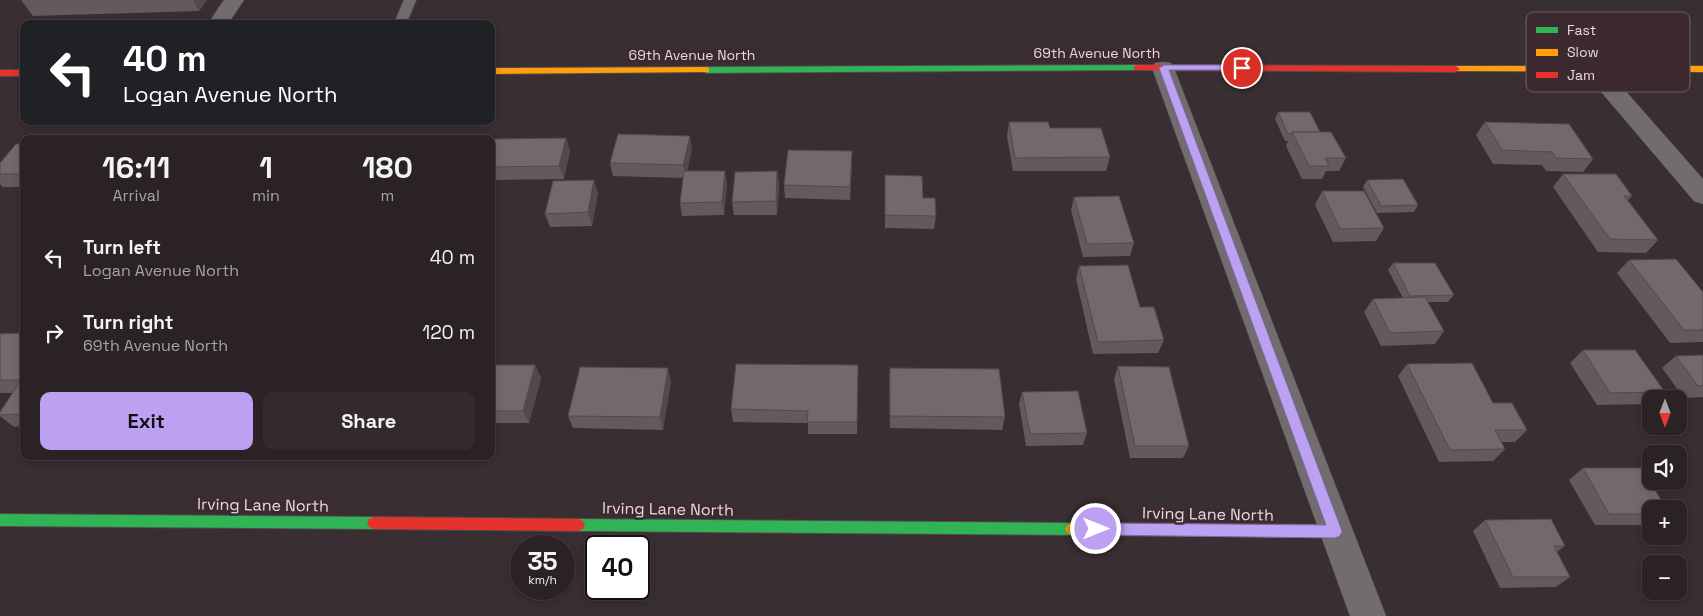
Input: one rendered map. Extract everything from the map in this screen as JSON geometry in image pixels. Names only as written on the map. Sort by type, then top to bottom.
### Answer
[{"type":"street","points":[[221,20],[234,0]]},
{"type":"street","points":[[1164,68],[1368,616]]},
{"type":"street","name":"69th Avenue North","points":[[495,71],[1526,68]]},
{"type":"street","name":"69th Avenue North","points":[[1690,69],[1703,69]]},
{"type":"street","points":[[0,73],[20,73]]},
{"type":"street","points":[[1614,92],[1703,195]]},
{"type":"street","name":"Irving Lane North","points":[[0,520],[1335,531]]},
{"type":"lane","points":[[402,20],[410,0]]},
{"type":"building","points":[[1278,112],[1310,112],[1320,132],[1292,132],[1288,134]]},
{"type":"building","points":[[1009,122],[1048,122],[1050,128],[1101,128],[1110,157],[1015,158]]},
{"type":"building","points":[[1485,122],[1569,124],[1593,159],[1556,158],[1552,152],[1502,150]]},
{"type":"building","points":[[1292,132],[1331,132],[1346,158],[1325,158],[1329,166],[1309,166]]},
{"type":"building","points":[[618,134],[690,136],[683,165],[610,163]]},
{"type":"building","points":[[566,138],[559,166],[495,167],[495,139]]},
{"type":"building","points":[[16,144],[20,144],[20,174],[0,174],[0,163]]},
{"type":"building","points":[[788,150],[852,151],[850,187],[784,185]]},
{"type":"building","points":[[684,171],[725,171],[722,202],[680,203]]},
{"type":"building","points":[[777,171],[776,201],[732,202],[735,172]]},
{"type":"building","points":[[1563,174],[1616,174],[1632,196],[1624,196],[1658,240],[1610,239]]},
{"type":"building","points":[[885,175],[922,176],[923,198],[935,198],[936,216],[885,215]]},
{"type":"building","points":[[1403,179],[1418,205],[1381,206],[1367,180]]},
{"type":"building","points":[[594,180],[588,212],[545,214],[553,181]]},
{"type":"building","points":[[1322,191],[1364,191],[1384,228],[1340,229]]},
{"type":"building","points":[[1119,196],[1134,243],[1087,244],[1074,197]]},
{"type":"building","points":[[1676,259],[1703,292],[1703,330],[1684,330],[1629,260]]},
{"type":"building","points":[[1393,263],[1435,263],[1454,295],[1410,296]]},
{"type":"building","points":[[1128,265],[1140,307],[1154,307],[1164,340],[1098,342],[1079,266]]},
{"type":"building","points":[[1425,297],[1444,331],[1390,333],[1373,299]]},
{"type":"building","points":[[20,333],[20,380],[0,380],[0,334]]},
{"type":"building","points":[[1583,350],[1635,350],[1664,390],[1642,390],[1642,392],[1610,393]]},
{"type":"building","points":[[1703,355],[1703,385],[1698,386],[1676,356]]},
{"type":"building","points":[[1472,363],[1493,403],[1512,403],[1527,430],[1495,430],[1505,449],[1450,450],[1407,364]]},
{"type":"building","points":[[736,364],[858,365],[857,422],[807,422],[808,411],[731,409]]},
{"type":"building","points":[[495,365],[535,365],[523,411],[495,411]]},
{"type":"building","points":[[1118,366],[1169,367],[1189,446],[1135,446]]},
{"type":"building","points":[[580,367],[668,368],[660,417],[568,416]]},
{"type":"building","points":[[890,368],[999,369],[1005,417],[890,416]]},
{"type":"building","points":[[20,382],[20,414],[0,415],[0,412]]},
{"type":"building","points":[[1078,391],[1087,433],[1030,434],[1022,392]]},
{"type":"building","points":[[1583,468],[1641,468],[1642,490],[1655,490],[1661,500],[1642,500],[1642,514],[1609,514]]},
{"type":"building","points":[[1551,519],[1565,546],[1554,546],[1570,577],[1513,577],[1485,520]]},
{"type":"traffic: fast","points":[[706,70],[1137,68]]},
{"type":"traffic: fast","points":[[0,520],[374,523]]},
{"type":"traffic: fast","points":[[578,525],[1072,529]]},
{"type":"traffic: slow","points":[[1456,69],[1526,69]]},
{"type":"traffic: slow","points":[[1690,69],[1703,69]]},
{"type":"traffic: slow","points":[[495,71],[706,70]]},
{"type":"traffic: slow","points":[[1072,529],[1335,531]]},
{"type":"traffic: jam","points":[[1137,68],[1456,69]]},
{"type":"traffic: jam","points":[[0,73],[20,73]]},
{"type":"traffic: jam","points":[[374,523],[578,525]]},
{"type":"route","points":[[1096,529],[1335,531],[1164,68],[1242,68]]}]
